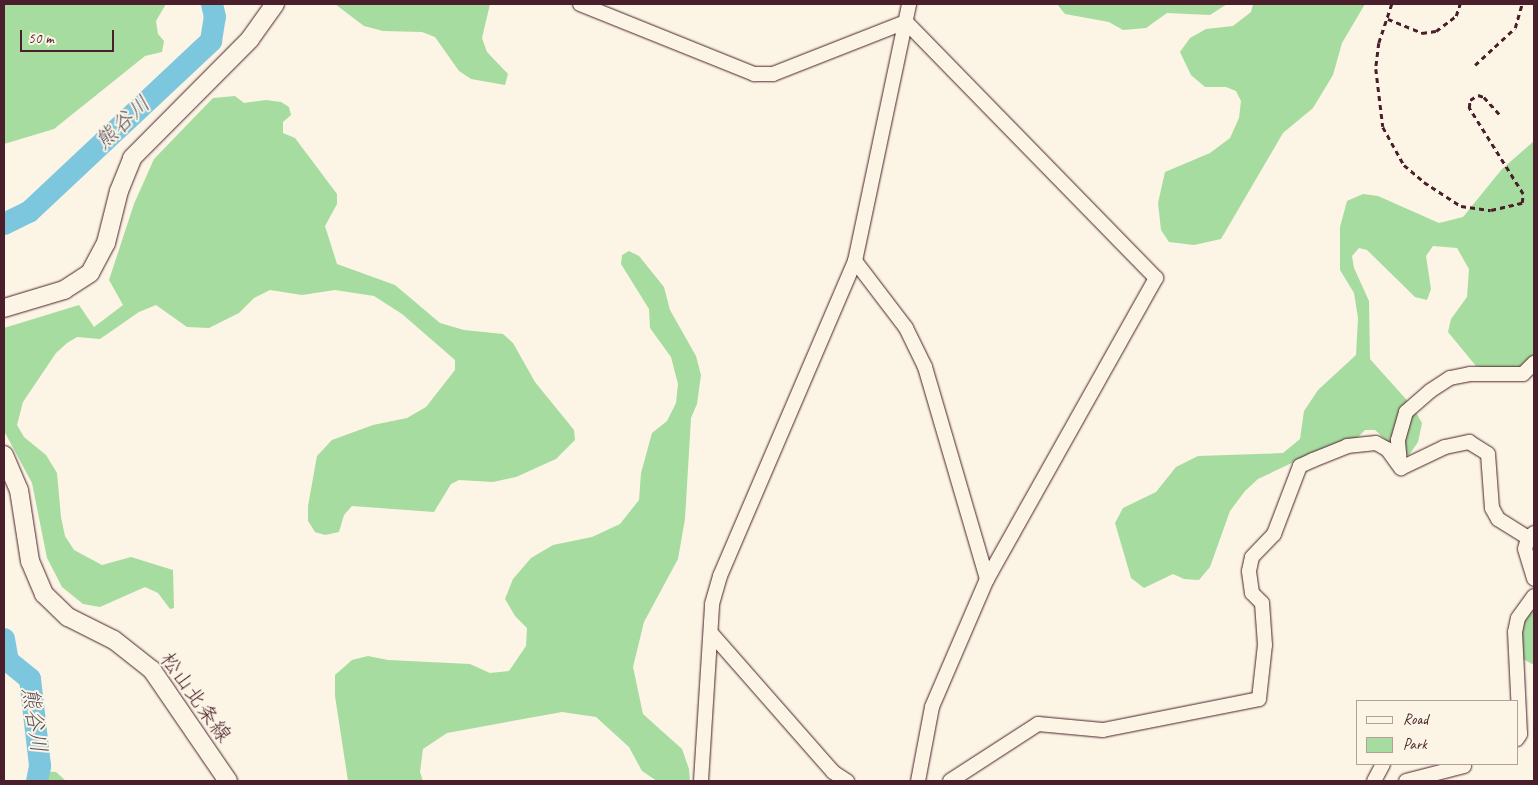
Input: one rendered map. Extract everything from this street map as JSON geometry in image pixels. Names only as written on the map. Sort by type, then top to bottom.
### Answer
[{"type":"main road","points":[[4,308],[64,290],[90,273],[106,243],[119,191],[132,158],[250,39],[275,4]]},
{"type":"main road","name":"松山北条線","points":[[4,455],[19,490],[30,561],[44,594],[68,617],[114,640],[152,670],[228,781]]},
{"type":"street","points":[[580,4],[754,74],[773,74],[906,22]]},
{"type":"street","points":[[701,781],[712,604],[720,576],[855,261],[909,4]]},
{"type":"street","points":[[906,22],[1156,278],[987,579],[932,706],[918,781]]},
{"type":"street","points":[[855,261],[906,328],[925,367],[987,579]]},
{"type":"street","points":[[1401,468],[1398,456],[1402,422],[1406,412],[1430,391],[1450,378],[1470,374],[1523,374],[1534,363]]},
{"type":"street","points":[[950,781],[1038,724],[1103,730],[1259,699],[1265,645],[1262,603],[1252,593],[1249,571],[1252,557],[1274,534],[1300,466],[1365,442],[1376,443],[1387,449],[1401,468]]},
{"type":"street","points":[[1401,468],[1445,447],[1469,442],[1480,446],[1488,454],[1491,465],[1492,508],[1498,519],[1531,535],[1525,549],[1534,579]]},
{"type":"street","points":[[1518,737],[1520,734],[1515,632],[1518,618],[1534,596]]},
{"type":"street","points":[[711,634],[833,772],[847,781]]},
{"type":"street","points":[[1374,781],[1382,765]]},
{"type":"street","points":[[1406,781],[1467,765]]},
{"type":"street","points":[[1456,781],[1467,765]]},
{"type":"path","points":[[1392,4],[1379,43],[1376,69],[1383,127],[1404,165],[1424,182],[1462,206],[1477,210],[1510,208],[1522,203],[1524,194],[1469,108],[1470,100],[1478,95],[1484,97],[1500,115]]},
{"type":"path","points":[[1388,19],[1422,33],[1436,30],[1456,16],[1460,4]]},
{"type":"path","points":[[1475,65],[1515,28],[1522,4]]},
{"type":"green space","points":[[4,4],[166,4],[156,21],[158,34],[164,41],[162,52],[145,56],[54,129],[4,144]]},
{"type":"green space","points":[[335,4],[490,4],[482,38],[487,52],[508,74],[505,85],[471,79],[459,71],[435,37],[422,32],[383,31],[364,26]]},
{"type":"green space","points":[[1057,4],[1227,4],[1210,15],[1167,13],[1146,28],[1123,30],[1109,22],[1065,14]]},
{"type":"green space","points":[[1253,4],[1365,4],[1342,43],[1333,75],[1313,108],[1283,133],[1221,239],[1194,245],[1169,242],[1161,230],[1158,203],[1165,172],[1210,153],[1230,138],[1239,118],[1241,101],[1236,91],[1226,87],[1205,87],[1191,75],[1180,52],[1190,38],[1206,29],[1233,26],[1251,12]]},
{"type":"green space","points":[[235,96],[244,103],[266,100],[281,102],[289,107],[291,115],[283,122],[283,133],[295,138],[337,194],[337,204],[325,226],[337,264],[395,285],[440,323],[464,330],[503,334],[513,343],[535,382],[574,430],[575,440],[556,459],[516,477],[493,482],[459,480],[451,484],[434,512],[352,506],[344,515],[339,532],[325,535],[315,532],[308,521],[308,506],[317,456],[332,440],[373,425],[407,418],[426,407],[455,370],[455,360],[402,314],[374,296],[335,290],[302,295],[270,290],[254,298],[239,313],[209,328],[187,327],[156,305],[139,312],[100,339],[77,337],[67,343],[56,353],[23,402],[17,425],[24,437],[46,455],[57,473],[61,517],[65,536],[74,550],[102,565],[131,557],[173,570],[174,608],[170,609],[158,593],[145,587],[100,607],[83,604],[62,587],[47,558],[32,483],[4,431],[4,328],[79,305],[94,327],[123,305],[109,280],[134,204],[154,159],[213,98]]},
{"type":"green space","points":[[1534,141],[1534,367],[1507,373],[1476,366],[1448,332],[1451,319],[1467,297],[1469,269],[1457,248],[1433,246],[1426,256],[1431,289],[1427,300],[1415,297],[1367,250],[1359,248],[1352,256],[1354,268],[1369,301],[1370,359],[1413,407],[1422,423],[1418,442],[1409,455],[1397,450],[1375,430],[1365,430],[1357,438],[1338,442],[1258,479],[1245,491],[1230,511],[1210,567],[1199,580],[1184,579],[1173,574],[1144,588],[1131,578],[1115,523],[1123,508],[1156,492],[1176,467],[1198,456],[1283,453],[1300,439],[1304,411],[1318,390],[1356,355],[1358,318],[1354,293],[1340,270],[1340,227],[1347,201],[1363,194],[1378,196],[1439,223],[1463,217],[1502,169]]},
{"type":"green space","points":[[629,251],[639,256],[664,287],[670,310],[696,356],[701,375],[697,404],[691,418],[685,519],[678,559],[644,622],[633,667],[643,714],[682,749],[689,769],[690,781],[657,781],[642,771],[629,747],[596,717],[562,712],[447,733],[423,749],[420,772],[423,781],[348,781],[335,696],[335,675],[352,660],[368,656],[388,660],[470,664],[490,673],[509,671],[526,646],[527,628],[515,616],[505,599],[513,579],[531,558],[553,545],[592,537],[620,524],[639,500],[641,473],[652,433],[667,421],[676,403],[678,384],[671,357],[650,328],[649,309],[621,264],[622,255]]},
{"type":"green space","points":[[1534,606],[1534,665],[1523,659],[1521,634],[1526,617]]},
{"type":"green space","points":[[43,771],[56,772],[66,781],[36,781]]},
{"type":"waterway","name":"熊谷川","points":[[4,224],[29,212],[211,41],[215,17],[212,4]]},
{"type":"waterway","name":"熊谷川","points":[[4,639],[8,661],[30,679],[40,766],[37,781]]}]
